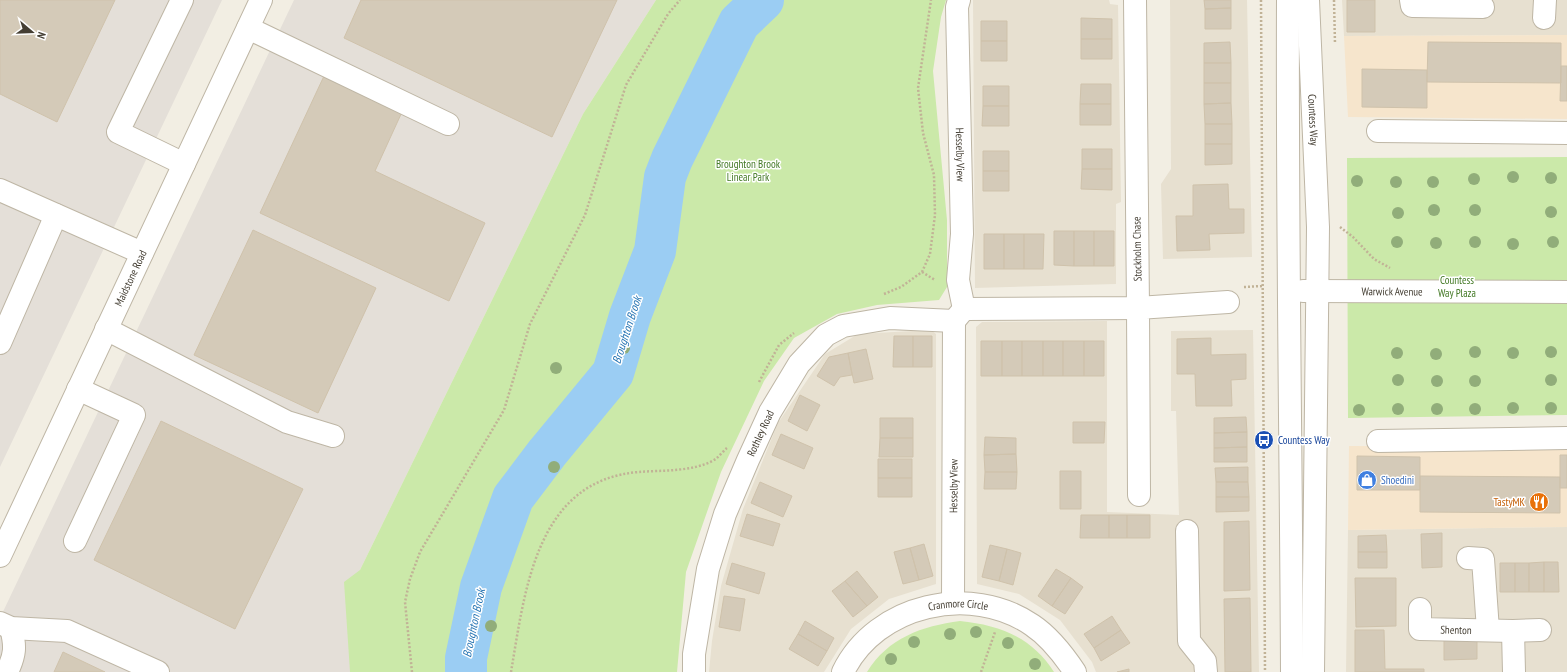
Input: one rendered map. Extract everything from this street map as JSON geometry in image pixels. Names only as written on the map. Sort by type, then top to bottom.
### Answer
[{"type":"street","points":[[182,0],[118,132],[184,164]]},
{"type":"street","name":"Maidstone Road","points":[[0,556],[261,0]]},
{"type":"street","name":"Hesselby View","points":[[953,603],[959,315],[958,280],[962,234],[957,7],[959,0]]},
{"type":"street","name":"Stockholm Chase","points":[[1135,0],[1139,495]]},
{"type":"street","points":[[1288,0],[1287,226],[1290,290],[1292,672]]},
{"type":"street","name":"Countess Way","points":[[1308,0],[1318,227],[1313,672]]},
{"type":"street","points":[[1412,0],[1412,6],[1483,7]]},
{"type":"street","points":[[248,28],[448,124]]},
{"type":"street","points":[[1378,131],[1567,133]]},
{"type":"street","points":[[0,190],[142,253]]},
{"type":"street","points":[[0,343],[56,215]]},
{"type":"street","name":"Warwick Avenue","points":[[1290,290],[1567,292]]},
{"type":"street","points":[[959,315],[1138,308],[1228,302]]},
{"type":"street","name":"Rothley Road","points":[[694,672],[694,654],[708,569],[725,514],[770,412],[799,364],[826,335],[843,326],[890,318],[959,315]]},
{"type":"street","points":[[106,329],[287,422],[333,436]]},
{"type":"street","points":[[75,541],[134,415],[78,390]]},
{"type":"street","points":[[1378,441],[1567,438]]},
{"type":"street","points":[[1187,531],[1189,642],[1206,661],[1206,672]]},
{"type":"street","points":[[1468,558],[1483,558],[1488,630]]},
{"type":"street","name":"Cranmore Circle","points":[[843,672],[862,645],[881,628],[910,613],[928,606],[953,603],[970,603],[1003,610],[1032,625],[1051,641],[1075,672]]},
{"type":"street","name":"Shenton","points":[[1420,609],[1420,629],[1513,631],[1540,630]]},
{"type":"street","points":[[5,626],[15,643],[14,658],[7,672]]},
{"type":"street","points":[[5,626],[67,630],[158,672]]},
{"type":"street","points":[[1513,631],[1514,672]]},
{"type":"path","points":[[412,672],[405,602],[410,579],[420,552],[504,410],[530,324],[585,215],[626,85],[668,14],[680,0]]},
{"type":"path","points":[[881,296],[901,287],[922,272],[930,254],[935,215],[934,175],[923,133],[918,88],[931,0]]},
{"type":"path","points":[[1261,0],[1265,672]]},
{"type":"path","points":[[1318,227],[1337,225],[1353,237],[1374,259],[1397,271]]},
{"type":"path","points":[[758,385],[779,345],[797,331]]},
{"type":"path","points":[[511,672],[523,601],[533,567],[552,522],[574,497],[594,482],[625,473],[694,467],[714,460],[729,446]]},
{"type":"path","points":[[981,672],[1003,610]]},
{"type":"shaded area","points":[[0,0],[222,0],[0,467]]},
{"type":"shaded area","points":[[294,0],[656,0],[583,114],[360,570],[370,672],[0,672],[0,618]]},
{"type":"shaded area","points":[[973,0],[1109,0],[1110,4],[1118,5],[1121,202],[1116,204],[1116,284],[975,288]]},
{"type":"shaded area","points":[[1170,0],[1247,0],[1252,257],[1163,259],[1161,184],[1171,169]]},
{"type":"shaded area","points":[[1342,0],[1567,0],[1567,35],[1344,36]]},
{"type":"shaded area","points":[[1567,35],[1567,119],[1348,117],[1344,36]]},
{"type":"shaded area","points":[[1107,321],[1107,512],[1179,515],[1176,411],[1171,411],[1171,331],[1253,330],[1259,672],[1096,672],[1092,662],[1060,620],[1019,594],[977,584],[976,327],[982,322]]},
{"type":"shaded area","points":[[931,330],[936,334],[936,584],[889,599],[851,629],[824,672],[709,672],[712,641],[721,586],[743,509],[778,423],[825,354],[858,334]]},
{"type":"shaded area","points":[[1349,446],[1567,447],[1567,527],[1348,530]]},
{"type":"shaded area","points":[[1567,527],[1567,672],[1346,672],[1348,530]]},
{"type":"green space","name":"Broughton Brook Linear Park","points":[[656,0],[946,0],[941,17],[933,71],[947,220],[947,287],[939,300],[877,305],[837,314],[794,338],[764,381],[721,472],[686,572],[677,672],[350,672],[344,582],[360,570],[583,114]]},
{"type":"green space","name":"Countess Way Plaza","points":[[1567,157],[1567,415],[1348,418],[1347,158]]},
{"type":"green space","points":[[960,621],[988,626],[1013,635],[1036,650],[1054,672],[867,672],[875,660],[896,642],[919,630]]},
{"type":"building","points":[[0,0],[115,0],[57,122],[0,94]]},
{"type":"building","points":[[361,0],[617,0],[552,137],[344,38]]},
{"type":"building","points":[[1204,0],[1231,0],[1231,8],[1205,9]]},
{"type":"building","points":[[1347,0],[1375,0],[1375,32],[1347,32]]},
{"type":"building","points":[[1231,8],[1231,29],[1205,29],[1205,9]]},
{"type":"building","points":[[1081,18],[1112,19],[1112,39],[1081,39]]},
{"type":"building","points":[[981,21],[1007,21],[1007,41],[981,41]]},
{"type":"building","points":[[1081,39],[1112,39],[1112,59],[1081,59]]},
{"type":"building","points":[[981,41],[1007,41],[1007,61],[981,61]]},
{"type":"building","points":[[1230,42],[1231,63],[1204,63],[1204,43]]},
{"type":"building","points":[[1428,42],[1561,43],[1561,83],[1427,82]]},
{"type":"building","points":[[1204,63],[1231,63],[1231,83],[1204,83]]},
{"type":"building","points":[[1561,66],[1567,66],[1567,101],[1560,101]]},
{"type":"building","points":[[1362,69],[1427,70],[1427,108],[1362,107]]},
{"type":"building","points":[[324,76],[402,112],[375,171],[485,223],[449,301],[260,213]]},
{"type":"building","points":[[1204,83],[1231,83],[1231,103],[1204,104]]},
{"type":"building","points":[[1081,84],[1111,84],[1111,104],[1080,104]]},
{"type":"building","points":[[983,86],[1009,86],[1009,106],[983,106]]},
{"type":"building","points":[[1231,103],[1232,124],[1205,124],[1204,104]]},
{"type":"building","points":[[1080,104],[1111,104],[1111,125],[1080,125]]},
{"type":"building","points":[[983,106],[1009,106],[1009,126],[982,126]]},
{"type":"building","points":[[1205,124],[1232,124],[1232,144],[1205,144]]},
{"type":"building","points":[[1205,144],[1232,144],[1232,164],[1205,165]]},
{"type":"building","points":[[1082,149],[1112,149],[1112,169],[1082,169]]},
{"type":"building","points":[[983,151],[1009,151],[1009,171],[983,171]]},
{"type":"building","points":[[1082,169],[1112,169],[1112,190],[1081,189]]},
{"type":"building","points":[[983,171],[1009,171],[1009,191],[983,191]]},
{"type":"building","points":[[1228,184],[1229,209],[1244,209],[1244,233],[1209,234],[1210,250],[1177,251],[1176,216],[1193,216],[1193,185]]},
{"type":"building","points":[[253,230],[376,288],[318,413],[194,355]]},
{"type":"building","points":[[1054,231],[1074,231],[1074,266],[1054,265]]},
{"type":"building","points":[[1074,231],[1094,231],[1094,266],[1074,266]]},
{"type":"building","points":[[1094,231],[1114,231],[1114,266],[1094,266]]},
{"type":"building","points":[[984,234],[1004,234],[1004,269],[984,269]]},
{"type":"building","points":[[1004,234],[1024,234],[1024,269],[1004,269]]},
{"type":"building","points":[[1024,234],[1044,234],[1043,269],[1024,269]]},
{"type":"building","points":[[894,336],[913,336],[913,367],[893,367]]},
{"type":"building","points":[[913,336],[932,336],[932,367],[913,367]]},
{"type":"building","points":[[1211,338],[1211,355],[1246,354],[1246,379],[1231,380],[1232,406],[1196,406],[1195,374],[1177,374],[1177,339]]},
{"type":"building","points":[[981,341],[1002,341],[1002,376],[981,376]]},
{"type":"building","points":[[1002,341],[1022,341],[1022,376],[1002,376]]},
{"type":"building","points":[[1022,341],[1043,341],[1043,376],[1022,376]]},
{"type":"building","points":[[1043,341],[1063,341],[1063,376],[1043,376]]},
{"type":"building","points":[[1063,341],[1084,341],[1084,376],[1063,376]]},
{"type":"building","points":[[1084,341],[1104,341],[1104,376],[1084,376]]},
{"type":"building","points":[[866,349],[873,379],[854,383],[848,353]]},
{"type":"building","points":[[848,353],[852,375],[840,377],[834,386],[817,376],[829,357]]},
{"type":"building","points":[[800,395],[820,405],[807,431],[788,421]]},
{"type":"building","points":[[1246,417],[1247,432],[1214,433],[1214,418]]},
{"type":"building","points":[[880,418],[913,418],[913,438],[880,438]]},
{"type":"building","points":[[161,421],[303,489],[235,629],[94,560]]},
{"type":"building","points":[[1073,422],[1105,422],[1104,443],[1073,443]]},
{"type":"building","points":[[1247,432],[1247,447],[1214,448],[1214,433]]},
{"type":"building","points":[[781,434],[813,448],[804,469],[772,455]]},
{"type":"building","points":[[985,437],[1016,438],[1016,454],[984,455]]},
{"type":"building","points":[[880,438],[913,438],[913,457],[879,457]]},
{"type":"building","points":[[1247,447],[1247,462],[1214,462],[1214,448]]},
{"type":"building","points":[[1016,454],[1017,472],[985,472],[984,455]]},
{"type":"building","points":[[1560,455],[1567,455],[1567,488],[1560,488]]},
{"type":"building","points":[[1357,456],[1420,457],[1420,490],[1357,490]]},
{"type":"building","points":[[878,459],[912,459],[912,478],[878,478]]},
{"type":"building","points":[[1248,467],[1248,482],[1216,482],[1215,468]]},
{"type":"building","points":[[1060,471],[1081,471],[1081,509],[1060,509]]},
{"type":"building","points":[[985,472],[1017,472],[1016,489],[984,489]]},
{"type":"building","points":[[1420,476],[1560,477],[1560,513],[1420,512]]},
{"type":"building","points":[[878,478],[912,478],[912,497],[878,497]]},
{"type":"building","points":[[760,482],[792,496],[783,517],[751,503]]},
{"type":"building","points":[[1216,482],[1248,482],[1249,497],[1216,497]]},
{"type":"building","points":[[1216,497],[1249,497],[1249,511],[1216,512]]},
{"type":"building","points":[[747,514],[780,524],[773,546],[740,536]]},
{"type":"building","points":[[1081,515],[1109,515],[1109,538],[1080,538]]},
{"type":"building","points":[[1109,515],[1127,515],[1127,538],[1109,538]]},
{"type":"building","points":[[1127,515],[1150,515],[1150,538],[1127,538]]},
{"type":"building","points":[[1249,521],[1250,590],[1224,591],[1224,522]]},
{"type":"building","points":[[1442,533],[1442,567],[1422,568],[1421,534]]},
{"type":"building","points":[[1386,535],[1387,552],[1358,552],[1358,536]]},
{"type":"building","points":[[924,544],[933,576],[919,580],[910,548]]},
{"type":"building","points":[[990,545],[1007,549],[999,581],[982,577]]},
{"type":"building","points":[[910,548],[919,580],[903,584],[894,552]]},
{"type":"building","points":[[1007,549],[1021,553],[1013,585],[999,581]]},
{"type":"building","points":[[1358,552],[1387,552],[1387,568],[1358,568]]},
{"type":"building","points":[[1544,562],[1558,562],[1559,592],[1544,592]]},
{"type":"building","points":[[1544,562],[1544,592],[1529,592],[1529,563]]},
{"type":"building","points":[[732,563],[765,573],[759,594],[726,584]]},
{"type":"building","points":[[1500,563],[1515,563],[1515,592],[1500,592]]},
{"type":"building","points":[[1515,563],[1529,563],[1529,592],[1515,592]]},
{"type":"building","points":[[1056,569],[1071,578],[1052,606],[1038,596]]},
{"type":"building","points":[[857,571],[878,597],[867,606],[845,581]]},
{"type":"building","points":[[1071,578],[1083,587],[1065,614],[1052,606]]},
{"type":"building","points":[[1355,578],[1396,578],[1396,626],[1356,627]]},
{"type":"building","points":[[845,581],[867,606],[853,617],[832,591]]},
{"type":"building","points":[[724,596],[745,599],[740,631],[719,627]]},
{"type":"building","points":[[1250,598],[1251,672],[1225,672],[1224,599]]},
{"type":"building","points":[[1112,616],[1121,630],[1094,648],[1084,634]]},
{"type":"building","points":[[805,621],[834,638],[827,651],[798,634]]},
{"type":"building","points":[[1121,630],[1130,643],[1101,661],[1094,648]]},
{"type":"building","points":[[1355,630],[1384,630],[1385,669],[1424,669],[1424,672],[1355,672]]},
{"type":"building","points":[[798,634],[827,651],[818,666],[789,649]]},
{"type":"building","points":[[1444,640],[1477,640],[1477,659],[1444,660]]},
{"type":"building","points":[[63,652],[105,672],[54,672]]},
{"type":"building","points":[[1129,669],[1129,672],[1117,672]]},
{"type":"waterway","name":"Broughton Brook","points":[[466,672],[466,658],[481,587],[513,498],[547,453],[613,373],[630,316],[655,251],[665,177],[672,159],[739,23],[763,0]]},
{"type":"place","name":"Countess Way","points":[[1264,440]]},
{"type":"place","name":"Shoedini","points":[[1367,480]]},
{"type":"place","name":"TastyMK","points":[[1539,502]]}]
